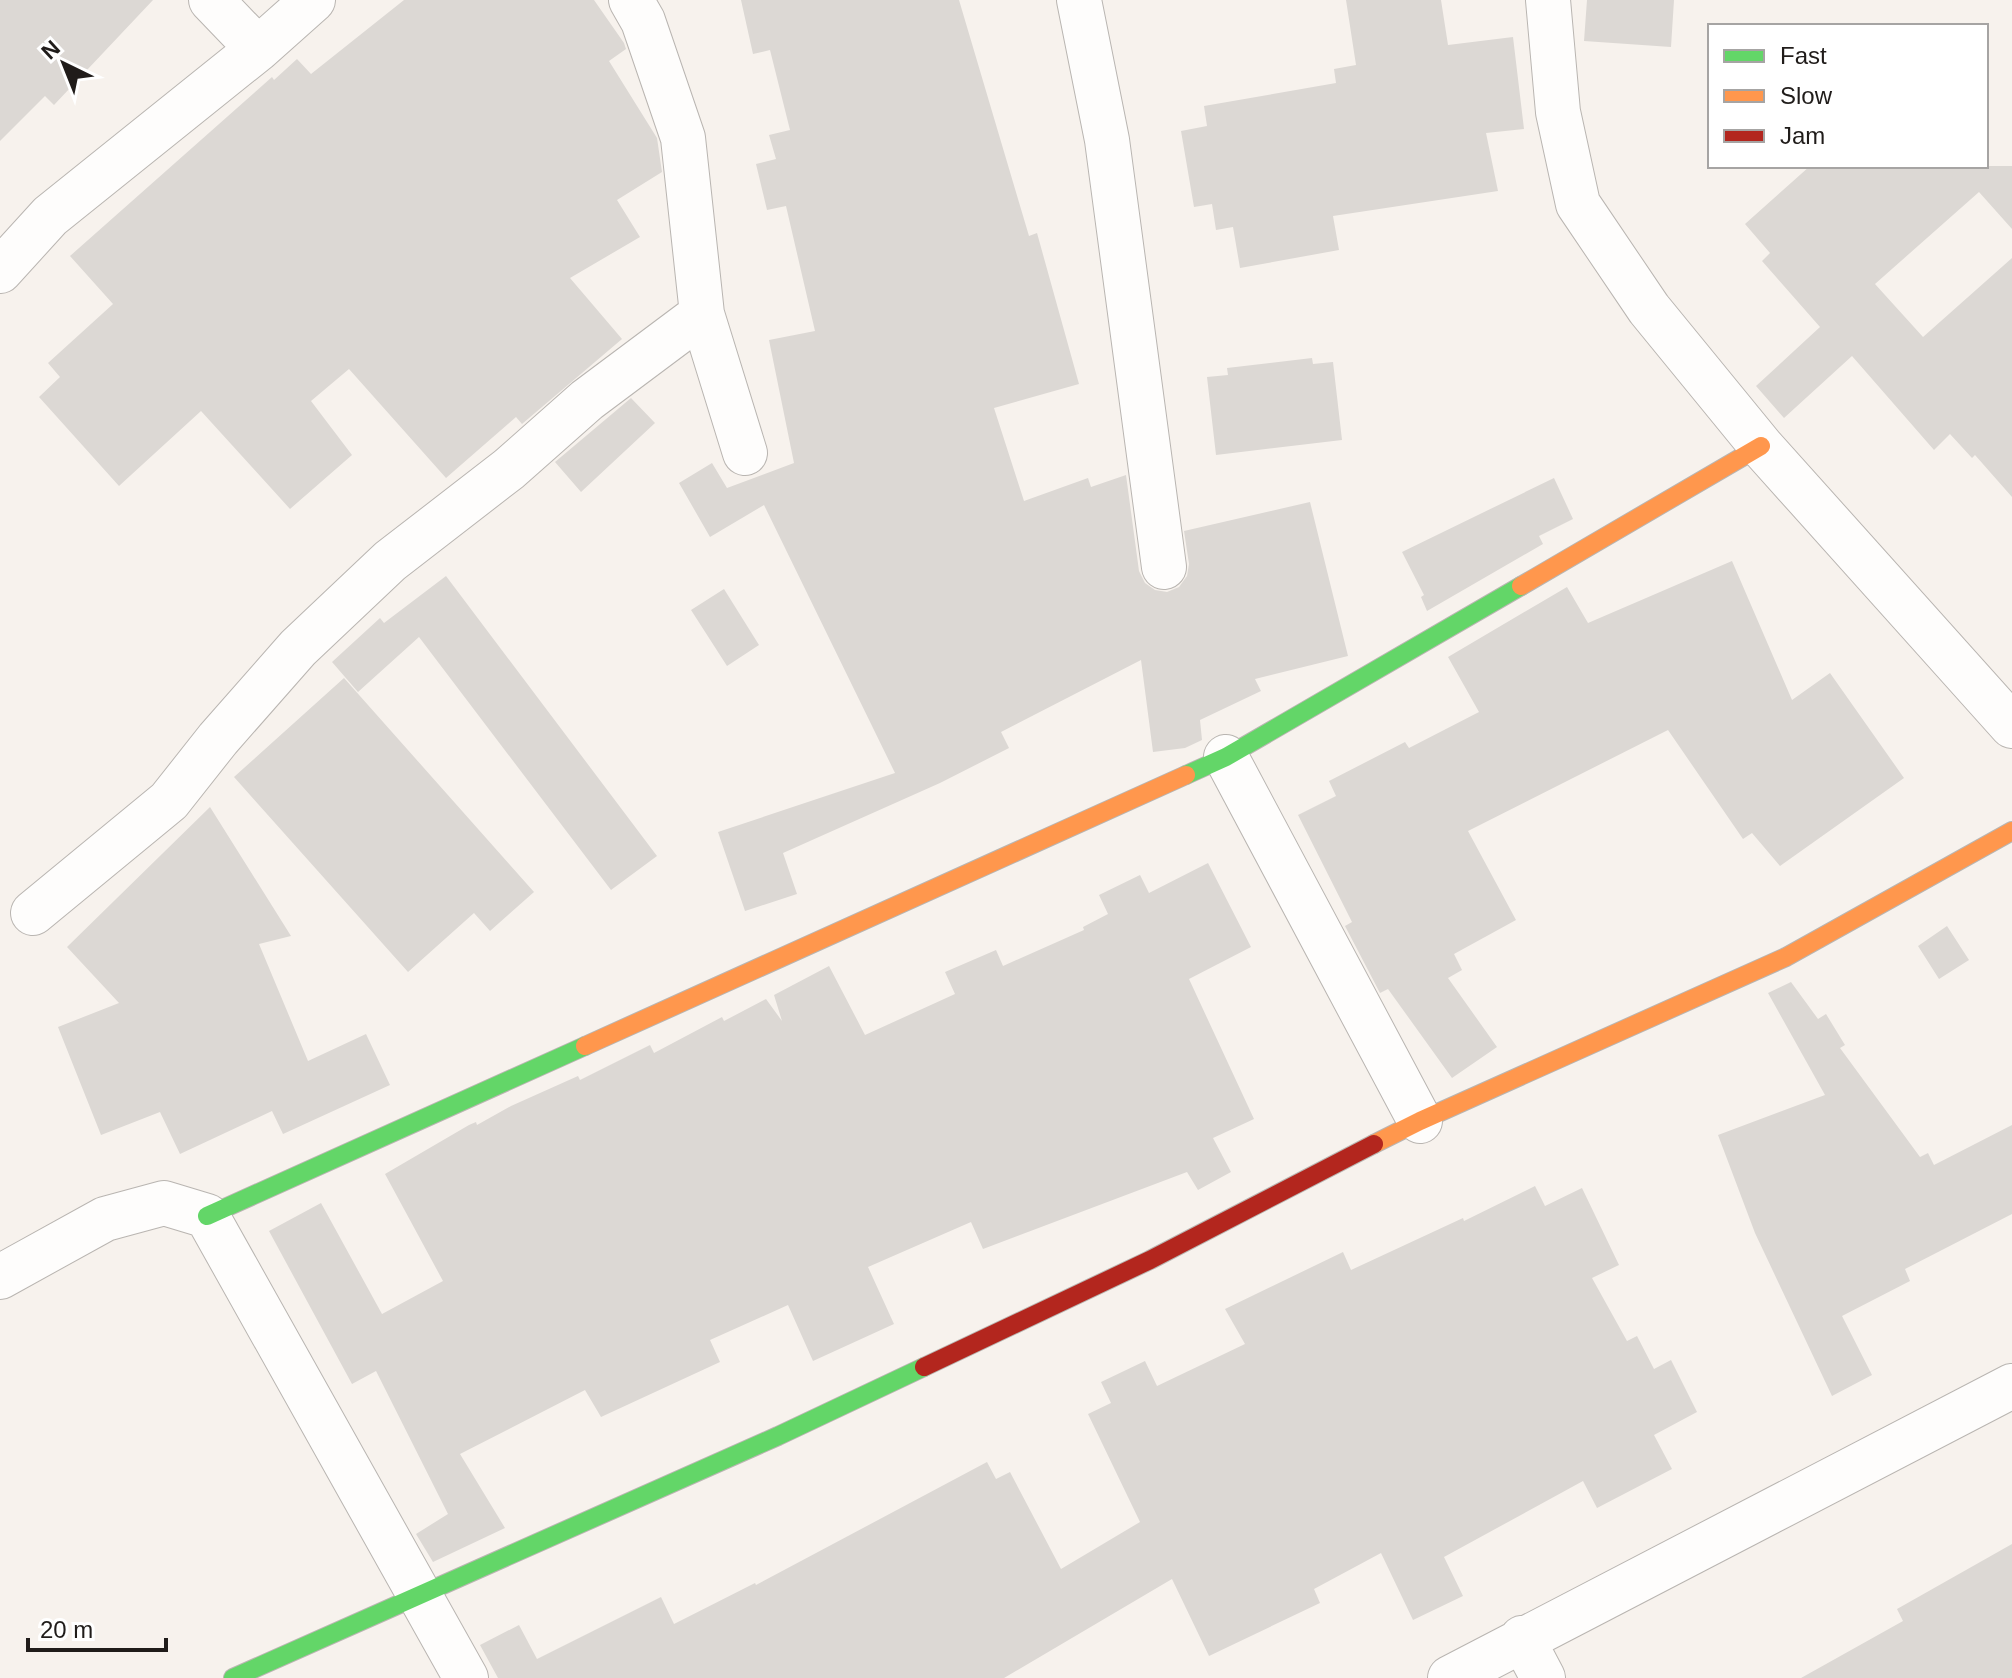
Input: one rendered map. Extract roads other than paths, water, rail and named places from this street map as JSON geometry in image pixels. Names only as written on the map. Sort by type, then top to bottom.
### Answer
[{"type":"street","points":[[211,0],[258,49]]},
{"type":"street","points":[[0,271],[50,216],[258,49],[313,0]]},
{"type":"street","points":[[631,0],[643,21],[683,138],[702,314],[745,453]]},
{"type":"street","points":[[1079,0],[1107,140],[1164,567]]},
{"type":"street","points":[[1548,0],[1558,112],[1578,204],[1649,309],[1761,446],[2010,720]]},
{"type":"street","points":[[33,913],[169,801],[218,739],[298,648],[390,561],[509,469],[587,400],[702,314]]},
{"type":"street","points":[[0,1277],[105,1219],[164,1203],[207,1216],[1226,757],[1761,446]]},
{"type":"street","points":[[1226,757],[1420,1121]]},
{"type":"street","points":[[233,1678],[778,1436],[1093,1287],[1420,1121],[1786,957],[2012,831]]},
{"type":"street","points":[[207,1216],[466,1678]]},
{"type":"street","points":[[1450,1678],[2012,1386]]},
{"type":"street","points":[[1522,1638],[1543,1678]]}]
